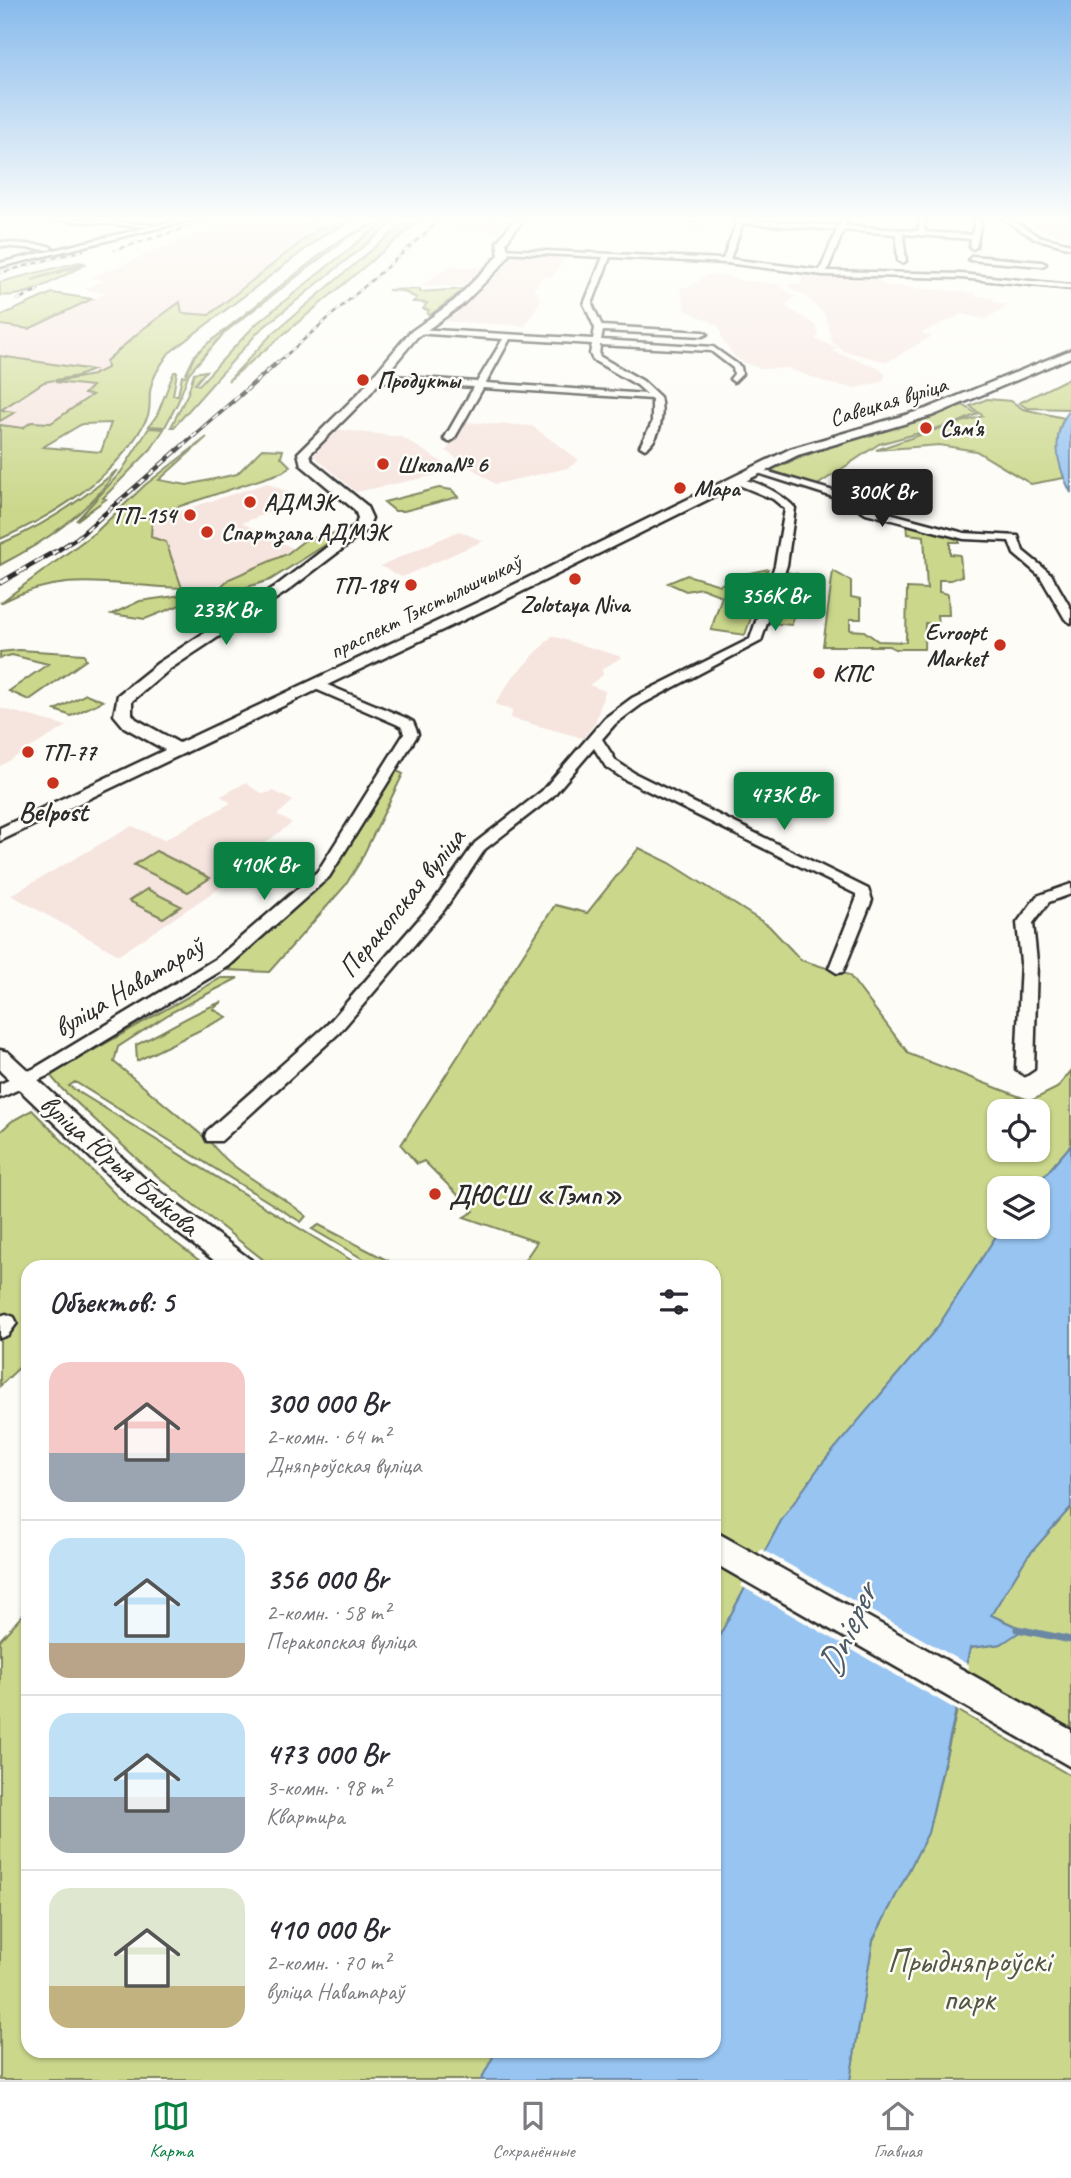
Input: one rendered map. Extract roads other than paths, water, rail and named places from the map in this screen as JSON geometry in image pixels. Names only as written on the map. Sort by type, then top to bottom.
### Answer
[{"type":"main road","points":[[179,750],[130,723],[123,715],[124,699],[164,666],[281,589],[362,527],[364,514],[352,499],[306,462],[304,453],[379,378],[398,350],[441,313]]},
{"type":"main road","name":"Савецкая вуліца","points":[[794,452],[929,412],[1071,353]]},
{"type":"main road","name":"праспект Тэкстыльшчыкаў","points":[[0,835],[318,685],[794,452]]},
{"type":"main road","name":"вуліца Юрыя Бабкова","points":[[0,1058],[147,1196],[234,1260]]},
{"type":"main road","points":[[721,1550],[1071,1749]]},
{"type":"street","points":[[592,313],[599,328],[595,343],[596,358],[640,383],[656,397],[659,416],[656,428],[645,446]]},
{"type":"street","points":[[599,328],[703,334]]},
{"type":"street","points":[[417,331],[713,349],[737,367],[738,374],[734,379]]},
{"type":"street","points":[[449,439],[508,338]]},
{"type":"street","points":[[379,378],[656,397]]},
{"type":"street","points":[[759,470],[850,499],[870,511],[964,536],[1014,538],[1018,552],[1045,575],[1071,619]]},
{"type":"street","name":"Перакопская вуліца","points":[[214,1136],[333,1029],[438,907],[480,846],[547,794],[610,721],[636,701],[755,640],[781,565],[790,508],[777,497],[738,481]]},
{"type":"street","name":"вуліца Наватараў","points":[[0,1091],[208,972],[324,874],[411,734],[408,725],[401,721],[318,685]]},
{"type":"street","points":[[595,738],[611,764],[629,776],[863,892],[864,900],[837,968]]},
{"type":"street","points":[[1024,1069],[1029,962],[1025,923],[1043,899],[1071,889]]},
{"type":"water","points":[[1071,408],[1071,493],[1059,460],[1058,439],[1064,418]]},
{"type":"water","name":"Dnieper","points":[[1071,1145],[1071,1507],[1027,1557],[991,1615],[1023,1630],[1001,1644],[970,1648],[928,1833],[873,1940],[850,2080],[481,2080],[492,2058],[721,2058],[721,1633],[781,1521],[820,1466],[937,1328],[994,1239],[1050,1239],[1050,1176],[1044,1176]]},
{"type":"waterway","points":[[1017,1629],[1071,1640]]},
{"type":"railway","points":[[276,364],[334,313]]},
{"type":"railway","points":[[52,554],[77,538],[278,362]]},
{"type":"railway","points":[[0,583],[54,552]]},
{"type":"place","name":"Продукты","points":[[363,380]]},
{"type":"place","name":"Сям'я","points":[[926,428]]},
{"type":"place","name":"Школа№ 6","points":[[383,464]]},
{"type":"place","name":"Мара","points":[[680,488]]},
{"type":"place","name":"АДМЭК","points":[[250,502]]},
{"type":"place","name":"ТП-154","points":[[190,515]]},
{"type":"place","name":"Спартзала АДМЭК","points":[[207,532]]},
{"type":"place","name":"Zolotaya Niva","points":[[575,579]]},
{"type":"place","name":"ТП-184","points":[[411,585]]},
{"type":"place","name":"Evroopt Market","points":[[1000,645]]},
{"type":"place","name":"КПС","points":[[819,673]]},
{"type":"place","name":"ТП-77","points":[[28,752]]},
{"type":"place","name":"Belpost","points":[[53,783]]},
{"type":"place","name":"ДЮСШ «Тэмп»","points":[[435,1194]]},
{"type":"park label","name":"Прыдняпроўскі парк","points":[[969,1979]]}]
